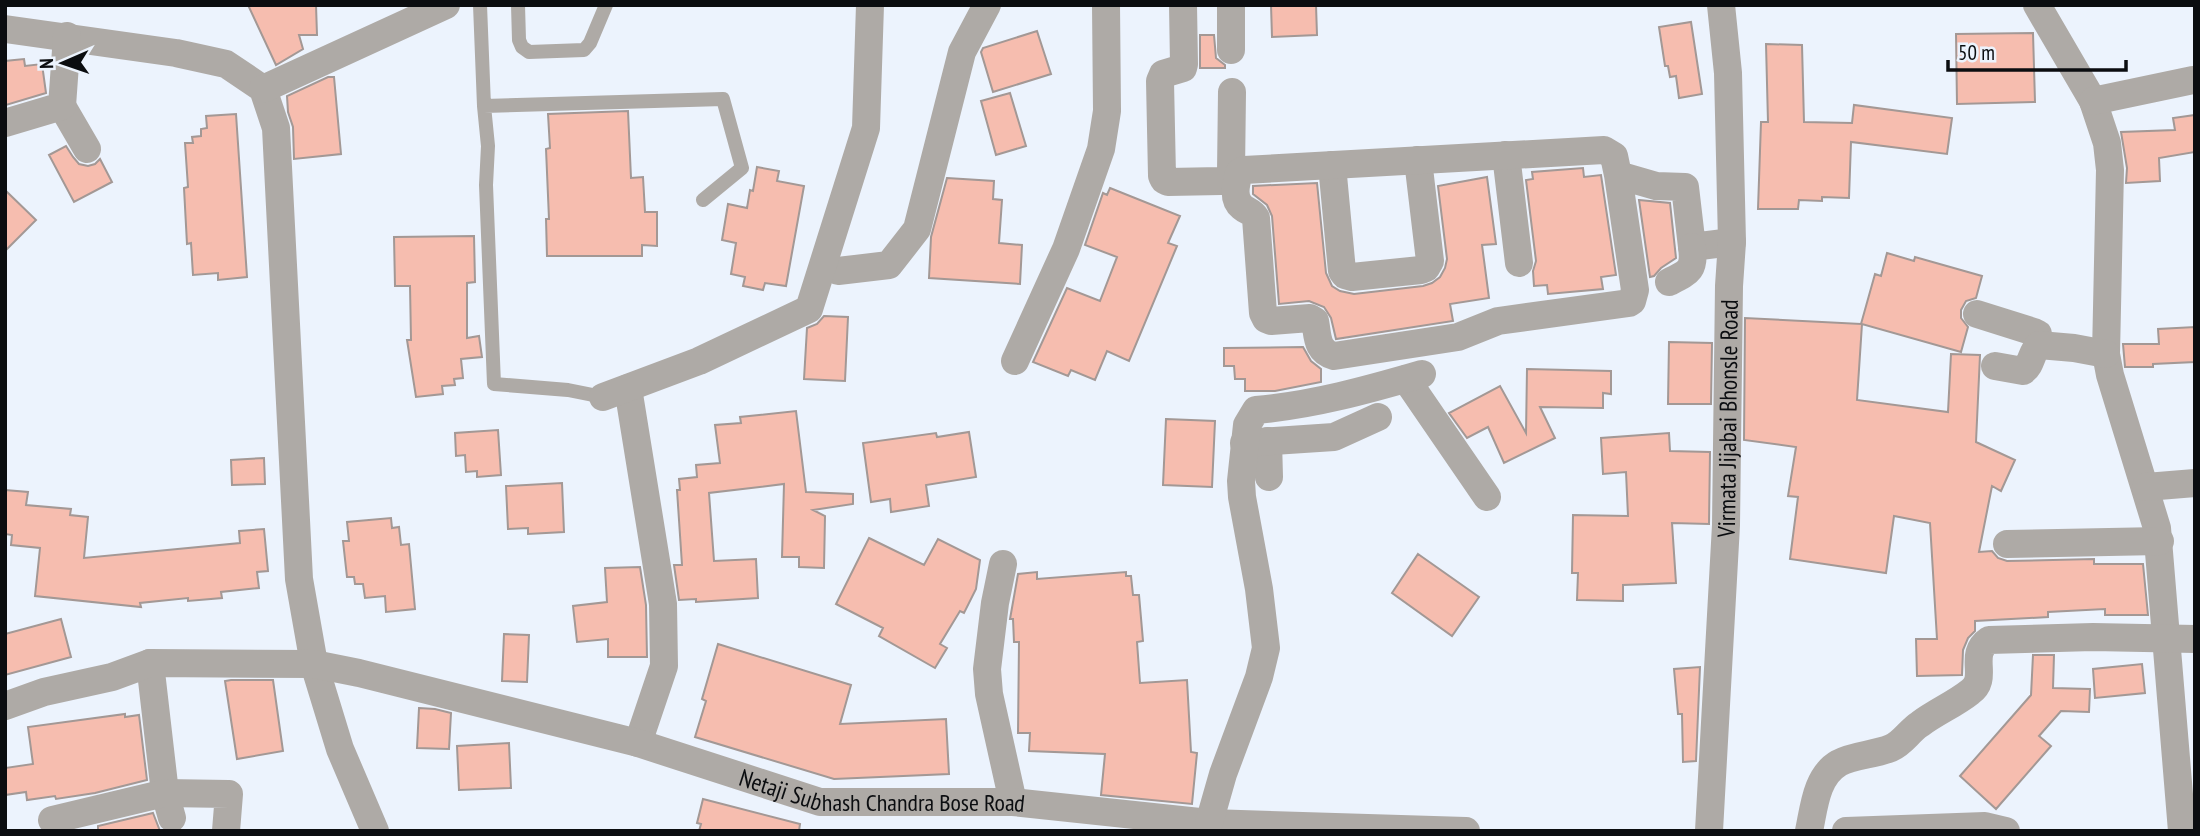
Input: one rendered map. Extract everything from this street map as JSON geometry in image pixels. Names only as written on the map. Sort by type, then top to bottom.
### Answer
[{"type":"street","points":[[263,89],[446,5]]},
{"type":"street","points":[[638,743],[664,666],[663,604],[615,393],[699,361],[809,309],[866,128],[870,5]]},
{"type":"street","points":[[838,271],[889,265],[917,229],[962,52],[987,5]]},
{"type":"street","points":[[1014,361],[1066,249],[1101,149],[1107,111],[1106,5]]},
{"type":"street","name":"Virmata Jijabai Bhonsle Road","points":[[1709,831],[1726,524],[1732,242],[1728,73],[1721,5]]},
{"type":"street","points":[[2037,5],[2093,101],[2107,143],[2110,170],[2106,354],[2110,376],[2146,487],[2160,541],[2165,639],[2182,831]]},
{"type":"street","points":[[1231,50],[1231,9],[1189,14],[1183,68],[1167,71],[1160,81],[1164,180],[1227,179],[1231,172],[1232,92]]},
{"type":"street","points":[[5,29],[176,53],[226,64],[263,89],[276,128],[299,579],[314,664],[340,749],[375,831]]},
{"type":"street","points":[[67,36],[62,106],[87,149]]},
{"type":"street","points":[[2093,101],[2193,80]]},
{"type":"street","points":[[5,123],[62,106]]},
{"type":"street","points":[[1604,150],[1614,156],[1635,289],[1629,303],[1498,321],[1458,337],[1334,356],[1326,354],[1319,346],[1315,321],[1310,318],[1271,321],[1266,318],[1263,313],[1256,218],[1237,201],[1238,173],[1244,170],[1506,155],[1604,150]]},
{"type":"street","points":[[1506,155],[1519,263]]},
{"type":"street","points":[[1332,165],[1342,271],[1352,277],[1421,270],[1426,268],[1430,261],[1418,160]]},
{"type":"street","points":[[1618,175],[1656,186],[1731,184]]},
{"type":"street","points":[[1669,282],[1688,273],[1694,261],[1685,187]]},
{"type":"street","points":[[1692,247],[1732,242]]},
{"type":"street","points":[[1977,314],[2038,334],[2039,345]]},
{"type":"street","points":[[1995,366],[2023,371],[2039,345],[2106,354]]},
{"type":"street","points":[[1269,477],[1247,425],[1256,410],[1294,407],[1414,377],[1487,497]]},
{"type":"street","points":[[1256,442],[1334,437],[1378,417]]},
{"type":"street","points":[[1209,823],[1223,774],[1263,665],[1266,648],[1259,589],[1242,497],[1256,442]]},
{"type":"street","points":[[2146,487],[2195,483]]},
{"type":"street","points":[[2007,544],[2160,541]]},
{"type":"street","points":[[1003,564],[987,669],[989,694],[1013,802]]},
{"type":"street","points":[[1809,831],[1819,786],[1828,772],[1839,763],[1892,748],[1917,726],[1972,691],[1979,679],[1978,654],[1981,646],[1989,640],[2093,637],[2195,639]]},
{"type":"street","points":[[150,663],[168,806]]},
{"type":"street","name":"Netaji Subhash Chandra Bose Road","points":[[5,706],[44,692],[111,677],[150,663],[314,664],[638,743],[820,802],[1013,802],[1209,823],[1466,831]]},
{"type":"street","points":[[52,820],[168,806],[229,794],[226,831]]},
{"type":"street","points":[[1846,831],[1985,826],[2006,831]]},
{"type":"lane","points":[[480,5],[488,146],[486,185],[494,384],[615,393]]},
{"type":"lane","points":[[518,5],[519,40],[522,47],[529,52],[565,53],[584,50],[590,44],[606,5]]},
{"type":"lane","points":[[484,106],[723,99],[742,168],[703,200]]},
{"type":"building","points":[[248,5],[316,5],[317,35],[299,35],[303,49],[276,65]]},
{"type":"building","points":[[1271,5],[1316,5],[1317,35],[1272,37]]},
{"type":"building","points":[[1691,22],[1702,94],[1679,98],[1676,76],[1670,77],[1668,66],[1665,66],[1659,27]]},
{"type":"building","points":[[1037,31],[1051,74],[993,92],[981,52],[983,48]]},
{"type":"building","points":[[2033,33],[2035,102],[1957,104],[1956,34]]},
{"type":"building","points":[[1200,35],[1214,35],[1216,58],[1225,68],[1200,68]]},
{"type":"building","points":[[1766,44],[1802,45],[1804,122],[1852,123],[1854,105],[1952,118],[1947,154],[1851,142],[1849,198],[1799,200],[1798,209],[1758,209],[1761,122],[1768,122]]},
{"type":"building","points":[[24,59],[25,66],[42,64],[46,93],[6,105],[5,61]]},
{"type":"building","points":[[328,77],[334,77],[341,154],[294,159],[293,127],[287,96]]},
{"type":"building","points":[[1010,93],[1026,146],[996,155],[981,101]]},
{"type":"building","points":[[628,111],[631,178],[643,177],[645,212],[657,212],[657,246],[642,245],[642,256],[547,256],[546,219],[549,219],[546,149],[550,148],[548,114]]},
{"type":"building","points":[[236,114],[247,277],[218,280],[218,273],[193,275],[191,243],[187,244],[184,188],[188,187],[185,143],[193,143],[192,137],[201,136],[201,129],[207,128],[206,116]]},
{"type":"building","points":[[2195,115],[2195,152],[2159,158],[2160,181],[2126,183],[2127,168],[2121,132],[2175,130],[2173,118]]},
{"type":"building","points":[[66,146],[79,164],[88,166],[100,159],[112,182],[74,202],[49,155]]},
{"type":"building","points":[[757,167],[779,171],[777,181],[804,186],[786,286],[765,283],[763,290],[743,286],[745,277],[731,274],[736,243],[722,240],[728,204],[747,208]]},
{"type":"building","points":[[1583,168],[1584,177],[1601,175],[1616,275],[1601,277],[1603,289],[1548,294],[1547,285],[1534,286],[1533,271],[1536,261],[1526,180],[1533,179],[1532,172]]},
{"type":"building","points":[[1487,177],[1496,244],[1482,245],[1489,298],[1450,304],[1453,321],[1336,339],[1331,318],[1324,307],[1309,301],[1279,304],[1272,216],[1267,205],[1253,194],[1253,186],[1317,183],[1326,273],[1332,286],[1354,294],[1423,286],[1440,277],[1447,259],[1438,186]]},
{"type":"building","points":[[947,178],[994,181],[993,199],[1002,200],[999,243],[1022,245],[1020,284],[929,278],[931,237]]},
{"type":"building","points":[[1110,188],[1180,216],[1168,243],[1177,246],[1129,361],[1107,351],[1095,380],[1071,370],[1068,376],[1033,362],[1067,288],[1100,301],[1117,257],[1085,245],[1103,193],[1107,195]]},
{"type":"building","points":[[5,190],[36,220],[5,251]]},
{"type":"building","points":[[1639,200],[1670,203],[1676,258],[1650,277]]},
{"type":"building","points":[[474,236],[475,282],[467,283],[467,338],[479,336],[482,357],[461,359],[463,378],[454,379],[455,385],[442,386],[443,394],[416,397],[407,340],[411,340],[410,286],[395,286],[394,237]]},
{"type":"building","points":[[1887,253],[1914,261],[1915,257],[1982,276],[1976,298],[1966,301],[1961,310],[1961,318],[1968,327],[1961,352],[1862,324],[1857,400],[1948,412],[1951,354],[1980,355],[1976,442],[2015,460],[2001,491],[1992,486],[1979,552],[1992,551],[1998,558],[2007,561],[2094,559],[2094,564],[2143,564],[2148,615],[2105,615],[2105,609],[2048,612],[2048,617],[1975,621],[1975,631],[1968,638],[1963,650],[1962,675],[1917,676],[1916,639],[1937,639],[1930,523],[1894,516],[1886,573],[1790,559],[1798,497],[1788,496],[1796,447],[1744,440],[1745,318],[1861,324],[1875,274],[1881,276]]},
{"type":"building","points":[[824,316],[848,317],[845,381],[804,379],[807,328],[817,324]]},
{"type":"building","points":[[2195,327],[2195,362],[2125,367],[2123,344],[2159,344],[2158,329]]},
{"type":"building","points":[[1669,342],[1712,343],[1711,404],[1668,404]]},
{"type":"building","points":[[1303,347],[1311,361],[1321,369],[1321,382],[1275,391],[1245,391],[1245,379],[1235,379],[1234,366],[1224,366],[1224,348]]},
{"type":"building","points":[[1527,369],[1611,371],[1611,394],[1603,393],[1603,408],[1540,407],[1555,438],[1504,463],[1488,427],[1467,438],[1449,413],[1500,386],[1526,433]]},
{"type":"building","points":[[796,411],[806,492],[853,494],[853,504],[813,510],[825,516],[824,568],[799,567],[799,557],[782,557],[784,484],[709,493],[714,561],[756,559],[758,598],[696,602],[696,599],[679,600],[674,565],[682,565],[677,490],[680,490],[679,479],[697,477],[696,465],[720,463],[715,425],[741,423],[740,417]]},
{"type":"building","points":[[1166,419],[1215,421],[1212,487],[1163,485]]},
{"type":"building","points":[[498,430],[501,475],[477,477],[477,471],[466,472],[465,455],[456,456],[455,433]]},
{"type":"building","points":[[969,432],[976,477],[926,485],[929,506],[891,512],[890,499],[871,502],[863,443],[936,433],[937,437]]},
{"type":"building","points":[[1669,433],[1670,451],[1710,452],[1709,524],[1672,523],[1676,583],[1623,585],[1623,601],[1577,600],[1578,573],[1572,573],[1573,515],[1628,516],[1626,472],[1603,474],[1601,438]]},
{"type":"building","points":[[264,458],[265,484],[232,485],[231,460]]},
{"type":"building","points":[[562,483],[564,532],[528,534],[528,528],[508,529],[506,486]]},
{"type":"building","points":[[5,490],[28,492],[26,505],[71,509],[70,515],[88,517],[84,558],[240,543],[239,531],[264,529],[268,571],[257,572],[259,588],[221,592],[222,598],[140,603],[141,607],[35,596],[40,548],[11,545],[12,535],[5,534]]},
{"type":"building","points":[[391,518],[392,528],[399,527],[401,545],[409,544],[415,609],[386,612],[385,596],[365,598],[363,584],[355,584],[354,577],[347,577],[343,541],[349,541],[347,522]]},
{"type":"building","points":[[869,538],[924,565],[938,539],[980,560],[976,589],[964,613],[960,611],[940,644],[947,648],[935,668],[879,636],[883,628],[836,604]]},
{"type":"building","points":[[1418,554],[1479,597],[1452,636],[1392,593]]},
{"type":"building","points":[[640,567],[646,605],[647,657],[608,657],[608,639],[577,642],[573,606],[607,602],[605,568]]},
{"type":"building","points":[[1037,572],[1037,579],[1126,572],[1126,576],[1131,576],[1133,595],[1139,595],[1143,641],[1137,642],[1140,683],[1187,680],[1191,752],[1197,753],[1192,804],[1101,795],[1105,754],[1029,751],[1030,733],[1018,733],[1019,642],[1014,642],[1013,619],[1010,619],[1018,574]]},
{"type":"building","points":[[61,619],[71,657],[5,675],[5,634]]},
{"type":"building","points":[[504,634],[529,635],[527,682],[502,681]]},
{"type":"building","points":[[718,644],[851,685],[840,724],[946,719],[949,774],[834,779],[695,737],[706,701],[702,699]]},
{"type":"building","points":[[2033,655],[2054,655],[2053,688],[2090,689],[2089,712],[2061,711],[2039,736],[2051,746],[1996,809],[1960,776],[2031,695]]},
{"type":"building","points":[[2142,664],[2145,693],[2095,698],[2093,669]]},
{"type":"building","points":[[1700,667],[1696,761],[1683,762],[1682,714],[1678,714],[1674,669]]},
{"type":"building","points":[[273,680],[283,751],[237,759],[225,681]]},
{"type":"building","points":[[419,708],[451,713],[449,749],[417,748]]},
{"type":"building","points":[[125,714],[125,717],[139,715],[147,780],[56,799],[55,796],[27,800],[26,792],[5,795],[5,768],[33,764],[28,727]]},
{"type":"building","points":[[509,743],[511,788],[459,790],[457,746]]},
{"type":"building","points":[[703,799],[800,824],[799,831],[699,831],[701,824],[697,823]]},
{"type":"building","points":[[153,813],[160,831],[98,831],[98,826]]}]
